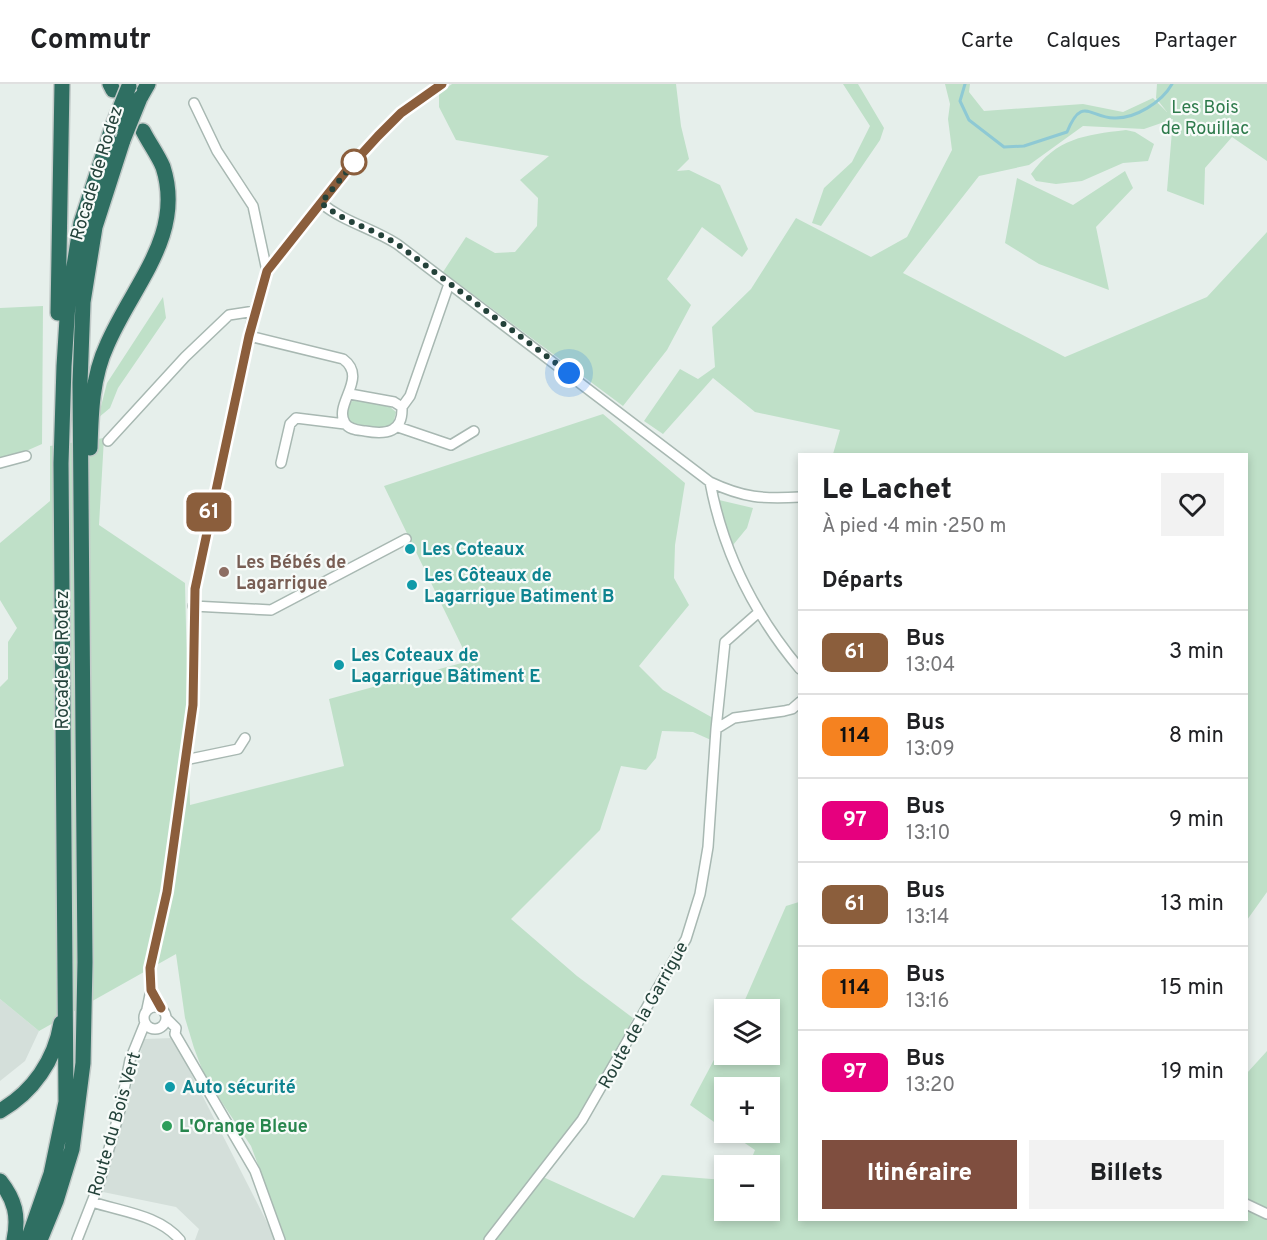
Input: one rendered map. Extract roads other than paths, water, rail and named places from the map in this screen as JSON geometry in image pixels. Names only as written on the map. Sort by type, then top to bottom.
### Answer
[{"type":"highway","points":[[61,463],[58,345],[62,84]]},
{"type":"highway","name":"Rocade de Rodez","points":[[40,1240],[56,1201],[72,1149],[83,1063],[85,962],[80,383],[83,302],[95,228],[123,140],[148,84]]},
{"type":"highway","name":"Rocade de Rodez","points":[[28,1240],[51,1174],[66,1102],[61,463],[68,303],[81,224],[112,128],[130,85]]},
{"type":"highway","points":[[81,568],[96,374],[107,344],[159,248],[168,220],[169,192],[162,165],[142,131]]},
{"type":"highway","points":[[0,1112],[41,1076],[53,1055],[62,1014],[66,903]]},
{"type":"highway","points":[[0,1180],[14,1200],[18,1220],[14,1240]]},
{"type":"street","points":[[175,1034],[145,1023],[144,1016],[151,990],[150,968],[167,892],[193,705],[193,606],[209,514],[255,311],[267,271],[347,170],[393,121],[442,84]]},
{"type":"street","points":[[194,103],[217,151],[253,206],[267,271]]},
{"type":"street","points":[[321,203],[345,221],[387,238],[623,413],[710,482],[738,495],[763,499],[798,497]]},
{"type":"street","points":[[399,427],[402,407],[410,396],[449,284]]},
{"type":"street","points":[[108,441],[185,357],[229,315],[255,311]]},
{"type":"street","points":[[249,336],[343,359],[350,363],[352,371],[350,394],[345,402],[342,415],[345,424]]},
{"type":"street","points":[[350,394],[394,402],[402,407]]},
{"type":"street","points":[[281,463],[290,424],[296,418],[345,424],[352,429],[382,434],[399,427],[451,445],[474,432]]},
{"type":"street","points":[[0,463],[26,456]]},
{"type":"street","points":[[710,482],[716,515],[727,550],[759,612],[798,666]]},
{"type":"street","points":[[193,606],[271,610],[406,539]]},
{"type":"street","name":"Route de la Garrigue","points":[[489,1240],[582,1120],[686,939],[700,894],[708,847],[725,642],[759,612]]},
{"type":"street","points":[[716,729],[734,718],[797,707]]},
{"type":"street","points":[[185,760],[238,749],[245,738]]},
{"type":"street","points":[[151,990],[166,1018],[176,1028],[175,1034],[255,1171],[280,1240]]},
{"type":"street","points":[[147,1009],[154,1006],[161,1008]]},
{"type":"street","points":[[157,1028],[166,1018]]},
{"type":"street","name":"Route du Bois Vert","points":[[77,1240],[92,1203],[118,1119],[130,1060],[145,1023]]},
{"type":"street","name":"Route du Bois Vert","points":[[137,1041],[157,1028]]},
{"type":"street","points":[[92,1203],[169,1227],[180,1240]]},
{"type":"street","points":[[1248,1205],[1267,1214]]},
{"type":"waterway","points":[[965,84],[960,101],[969,120],[1004,147],[1024,146],[1067,132],[1072,121],[1082,111],[1114,118],[1131,116],[1155,103],[1172,84]]},
{"type":"place","name":"Les Coteaux","points":[[410,549]]},
{"type":"place","name":"Les Bébés de Lagarrigue","points":[[224,572]]},
{"type":"place","name":"Les Côteaux de Lagarrigue Batiment B","points":[[412,585]]},
{"type":"place","name":"Les Coteaux de Lagarrigue Bâtiment E","points":[[339,665]]},
{"type":"place","name":"Auto sécurité","points":[[170,1087]]},
{"type":"place","name":"L'Orange Bleue","points":[[167,1126]]},
{"type":"park label","name":"Les Bois de Rouillac","points":[[1205,117]]}]
